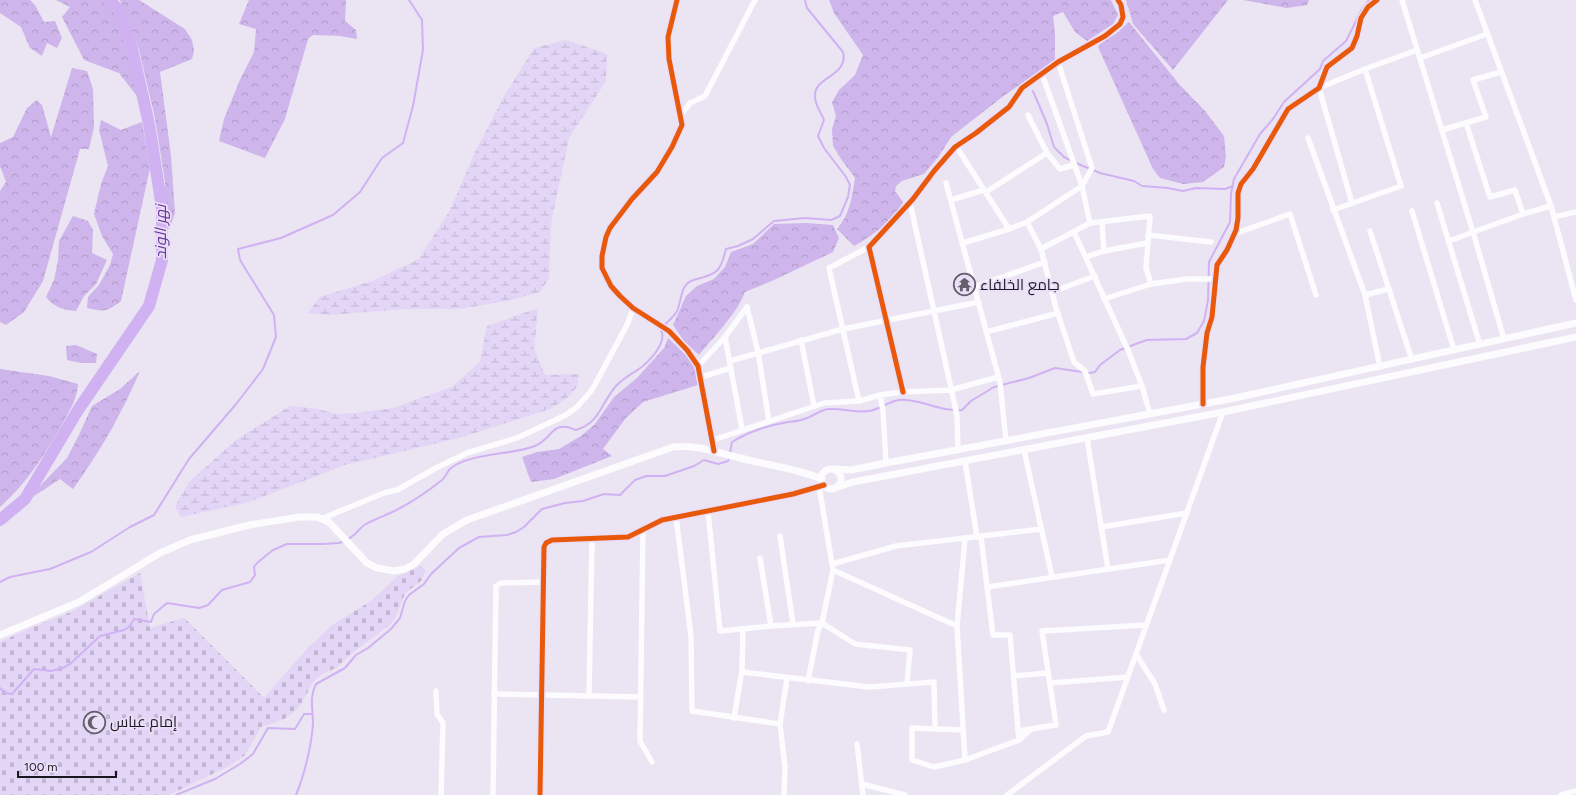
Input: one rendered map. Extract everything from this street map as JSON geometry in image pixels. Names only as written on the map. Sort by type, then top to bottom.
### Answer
[{"type":"main road","points":[[799,471],[831,469],[851,470],[1116,421],[1412,360],[1576,323]]},
{"type":"main road","points":[[0,635],[79,602],[160,553],[190,540],[249,525],[299,517],[317,517],[329,522],[361,557],[372,566],[388,571],[400,570],[414,564],[443,534],[467,520],[667,449],[686,446],[699,447],[799,471],[829,488],[835,488],[853,482],[1223,412],[1576,337]]},
{"type":"main road","points":[[1404,361],[1401,368],[1406,374]]},
{"type":"main road","points":[[1382,366],[1389,370],[1387,377]]},
{"type":"main road","points":[[1131,418],[1129,426],[1132,430]]},
{"type":"main road","points":[[1116,421],[1119,428],[1118,433]]},
{"type":"main road","points":[[821,483],[823,473],[831,469],[839,472],[841,478],[839,484],[835,488]]},
{"type":"street","points":[[677,0],[668,37],[669,58],[682,125],[672,147],[657,172],[632,199],[610,228],[606,237],[602,256],[602,268],[611,286],[620,296],[633,308],[669,331],[687,350],[698,366],[712,440],[717,452]]},
{"type":"street","points":[[681,115],[690,103],[705,96],[755,0]]},
{"type":"street","points":[[859,400],[829,268],[869,247],[910,203],[934,171],[956,146],[976,133],[1009,107],[1022,88],[1058,62],[1105,36],[1120,24],[1123,17],[1121,5],[1118,0]]},
{"type":"street","points":[[1352,203],[1319,88],[1327,67],[1352,48],[1357,36],[1360,18],[1368,7],[1377,0]]},
{"type":"street","points":[[1402,0],[1504,339]]},
{"type":"street","points":[[1475,0],[1551,206],[1576,300]]},
{"type":"street","points":[[1420,58],[1487,34]]},
{"type":"street","points":[[1203,404],[1202,367],[1207,333],[1212,317],[1217,265],[1227,250],[1234,234],[1238,218],[1238,193],[1241,184],[1253,169],[1288,109],[1319,88],[1365,68],[1417,50]]},
{"type":"street","points":[[963,243],[1027,222],[1082,186],[1089,175],[1092,168],[1058,62]]},
{"type":"street","points":[[1333,210],[1401,186],[1365,68]]},
{"type":"street","points":[[1442,130],[1486,118],[1473,80],[1501,72]]},
{"type":"street","points":[[1042,74],[1082,186],[1090,223]]},
{"type":"street","points":[[1028,115],[1047,153],[1060,169],[1074,165]]},
{"type":"street","points":[[1466,123],[1490,197],[1515,190],[1523,214]]},
{"type":"street","points":[[1308,138],[1364,295],[1382,366]]},
{"type":"street","points":[[956,146],[1009,229]]},
{"type":"street","points":[[951,200],[985,191],[1047,153]]},
{"type":"street","points":[[946,183],[999,379],[1006,441]]},
{"type":"street","points":[[910,203],[955,406],[958,450]]},
{"type":"street","points":[[1437,203],[1480,345]]},
{"type":"street","points":[[1449,241],[1523,214],[1551,206]]},
{"type":"street","points":[[1412,211],[1454,350]]},
{"type":"street","points":[[1554,217],[1576,212]]},
{"type":"street","points":[[1234,234],[1290,214],[1316,295]]},
{"type":"street","points":[[1041,249],[1090,223],[1102,223],[1150,216],[1146,268],[1151,284]]},
{"type":"street","points":[[1027,222],[1041,249],[1058,313],[1074,362],[1085,371],[1093,394],[1142,386]]},
{"type":"street","points":[[1102,223],[1104,251]]},
{"type":"street","points":[[1370,231],[1412,360]]},
{"type":"street","points":[[1074,232],[1126,344],[1142,386],[1150,414]]},
{"type":"street","points":[[1148,235],[1211,242]]},
{"type":"street","points":[[1086,257],[1104,251],[1147,243]]},
{"type":"street","points":[[869,247],[903,392]]},
{"type":"street","points":[[974,286],[1044,262]]},
{"type":"street","points":[[1052,292],[1095,276]]},
{"type":"street","points":[[1104,299],[1151,284],[1187,279],[1215,279]]},
{"type":"street","points":[[1364,295],[1388,289]]},
{"type":"street","points":[[730,360],[843,329],[979,302]]},
{"type":"street","points":[[698,366],[747,307],[758,352],[769,421]]},
{"type":"street","points":[[321,519],[384,493],[397,490],[467,452],[517,438],[566,415],[577,407],[592,390],[628,323],[633,308]]},
{"type":"street","points":[[986,332],[1058,313]]},
{"type":"street","points":[[724,336],[730,360],[742,430]]},
{"type":"street","points":[[801,340],[814,406]]},
{"type":"street","points":[[701,377],[731,368]]},
{"type":"street","points":[[712,440],[824,403],[859,400],[880,394],[951,390],[999,379]]},
{"type":"street","points":[[880,394],[883,411],[886,464]]},
{"type":"street","points":[[1007,795],[1086,736],[1108,732],[1223,412]]},
{"type":"street","points":[[1087,438],[1108,569]]},
{"type":"street","points":[[1024,450],[1052,577]]},
{"type":"street","points":[[964,461],[979,537],[993,635],[1010,635],[1018,740]]},
{"type":"street","points":[[540,795],[544,547],[546,543],[552,540],[623,538],[633,535],[662,520],[793,494],[821,483],[833,570],[822,622],[818,630],[808,681]]},
{"type":"street","points":[[708,511],[720,632],[822,622],[855,644],[910,650],[907,683]]},
{"type":"street","points":[[1102,526],[1187,513]]},
{"type":"street","points":[[676,517],[691,636],[692,711],[780,724]]},
{"type":"street","points":[[643,529],[640,741],[652,762]]},
{"type":"street","points":[[832,564],[896,546],[1042,529]]},
{"type":"street","points":[[780,536],[793,624]]},
{"type":"street","points":[[589,696],[592,539]]},
{"type":"street","points":[[965,539],[957,626],[965,760]]},
{"type":"street","points":[[760,558],[771,626]]},
{"type":"street","points":[[987,587],[1170,560]]},
{"type":"street","points":[[833,570],[957,626]]},
{"type":"street","points":[[493,795],[496,586],[501,583],[544,582]]},
{"type":"street","points":[[1018,731],[1056,725],[1042,631],[1146,625]]},
{"type":"street","points":[[734,718],[742,672],[742,629]]},
{"type":"street","points":[[1136,654],[1155,684],[1164,710]]},
{"type":"street","points":[[742,672],[869,687],[934,682],[935,728]]},
{"type":"street","points":[[1013,676],[1048,673]]},
{"type":"street","points":[[1050,683],[1128,677]]},
{"type":"street","points":[[784,795],[784,767],[780,724],[787,678]]},
{"type":"street","points":[[436,691],[436,714],[443,723],[441,795]]},
{"type":"street","points":[[494,694],[641,697]]},
{"type":"street","points":[[963,730],[912,728],[912,760],[934,768],[965,760],[1018,740],[1031,729]]},
{"type":"street","points":[[857,744],[863,795]]},
{"type":"street","points":[[862,784],[905,795]]},
{"type":"street","points":[[1561,795],[1576,791]]},
{"type":"green space","points":[[0,0],[30,0],[35,5],[44,22],[55,21],[62,38],[57,48],[47,43],[42,56],[30,48],[21,27],[0,13]]},
{"type":"green space","points":[[56,0],[103,0],[116,14],[140,100],[119,73],[84,60],[62,17],[70,7]]},
{"type":"green space","points":[[120,0],[139,0],[185,29],[192,40],[194,51],[192,59],[160,72],[171,156],[175,213],[169,230],[164,217],[165,182],[155,118],[139,50]]},
{"type":"green space","points":[[249,0],[346,0],[345,21],[356,30],[357,39],[340,36],[313,35],[308,39],[285,119],[265,158],[219,141],[224,119],[239,82],[254,52],[256,29],[239,24]]},
{"type":"green space","points":[[829,0],[1111,0],[1118,15],[1113,24],[1087,41],[1075,32],[1063,12],[1053,16],[1055,60],[1001,98],[951,137],[939,156],[924,174],[902,181],[896,186],[895,191],[903,202],[899,209],[882,227],[868,238],[854,246],[837,229],[848,211],[855,178],[833,146],[832,129],[836,116],[832,102],[839,90],[855,75],[863,55],[834,13]]},
{"type":"green space","points":[[1126,0],[1228,0],[1173,70],[1133,24]]},
{"type":"green space","points":[[1243,0],[1309,0],[1307,5],[1287,8]]},
{"type":"green space","points":[[1129,22],[1179,84],[1205,111],[1224,136],[1226,156],[1224,167],[1203,182],[1183,184],[1160,178],[1153,169],[1098,47]]},
{"type":"green space","points":[[566,40],[607,54],[606,81],[569,138],[551,223],[549,278],[540,292],[507,301],[459,309],[405,309],[329,315],[308,313],[320,297],[375,280],[419,259],[450,210],[475,152],[502,100],[534,48]]},
{"type":"green space","points":[[72,68],[87,71],[93,89],[94,127],[89,149],[80,149],[43,281],[24,312],[6,325],[0,322],[0,191],[6,182],[0,166],[0,143],[13,137],[27,108],[37,100],[42,105],[51,137]]},
{"type":"green space","points":[[101,120],[121,130],[142,122],[150,168],[121,301],[105,310],[87,308],[88,297],[99,285],[110,265],[113,254],[102,236],[94,214],[101,184],[108,166],[99,130]]},
{"type":"green space","points":[[73,216],[88,221],[93,230],[92,253],[107,260],[96,284],[84,296],[76,311],[59,307],[46,297],[54,280],[58,260],[59,241]]},
{"type":"green space","points":[[806,223],[833,225],[839,238],[833,252],[745,292],[731,317],[699,355],[684,341],[673,325],[686,296],[697,286],[714,279],[725,267],[731,252],[753,244],[774,224]]},
{"type":"green space","points":[[538,308],[534,349],[545,375],[579,374],[577,387],[567,398],[550,409],[459,438],[345,465],[246,503],[181,517],[175,506],[189,482],[236,440],[290,406],[318,409],[337,414],[356,413],[393,408],[452,387],[480,362],[487,326]]},
{"type":"green space","points":[[668,338],[684,353],[692,364],[699,376],[701,384],[643,402],[625,419],[603,449],[612,456],[554,479],[531,482],[522,457],[537,452],[559,449],[581,436],[595,424],[614,397],[637,378],[664,348]]},
{"type":"green space","points":[[76,345],[97,354],[96,363],[81,363],[67,360],[66,346]]},
{"type":"green space","points":[[0,369],[49,376],[78,384],[73,403],[50,445],[19,488],[0,507]]},
{"type":"green space","points":[[140,371],[110,432],[73,489],[60,479],[34,496],[37,489],[67,458],[92,406],[120,389]]},
{"type":"green space","points":[[421,566],[426,571],[421,581],[405,593],[396,616],[391,624],[356,650],[336,668],[322,674],[313,682],[300,706],[293,713],[284,719],[261,727],[245,755],[229,766],[169,795],[0,795],[0,642],[73,611],[140,573],[150,628],[184,618],[264,698],[306,650],[332,625],[371,601],[398,576]]},
{"type":"waterway","name":"نهر الوند","points":[[0,520],[25,499],[78,410],[149,306],[162,260],[162,208],[149,124],[132,49],[118,9],[109,0]]},
{"type":"waterway","points":[[0,582],[10,577],[50,569],[91,552],[130,527],[154,515],[189,459],[237,403],[263,369],[276,337],[274,315],[240,260],[238,249],[281,238],[333,215],[360,192],[382,158],[403,143],[413,106],[423,50],[422,20],[409,0]]},
{"type":"waterway","points":[[348,539],[361,527],[395,511],[423,494],[442,480],[450,469],[459,463],[480,457],[535,446],[546,439],[557,428],[568,427],[576,430],[584,427],[590,423],[599,412],[616,386],[643,366],[658,350],[662,340],[661,330],[677,311],[684,288],[691,281],[710,275],[718,270],[726,249],[738,246],[753,239],[774,221],[805,218],[831,220],[840,216],[848,197],[850,185],[846,177],[824,148],[818,136],[824,120],[817,106],[815,97],[816,90],[819,85],[841,67],[843,52],[807,8],[805,0]]},
{"type":"waterway","points":[[730,453],[732,442],[757,430],[786,422],[801,420],[826,409],[869,411],[901,400],[913,401],[947,409],[962,410],[971,401],[994,387],[1029,378],[1055,368],[1089,373],[1095,372],[1100,365],[1120,350],[1133,345],[1147,340],[1186,339],[1197,333],[1204,321],[1208,300],[1209,262],[1230,222],[1231,194],[1234,179],[1260,134],[1273,119],[1284,102],[1320,69],[1323,61],[1346,41],[1361,11],[1369,0]]},
{"type":"waterway","points":[[1033,91],[1047,124],[1054,147],[1064,157],[1072,161]]},
{"type":"waterway","points":[[1076,163],[1100,173],[1134,181],[1142,186],[1183,191],[1196,188],[1225,189],[1233,186]]},
{"type":"waterway","points":[[296,795],[305,769],[311,740],[313,723],[312,698],[316,684],[345,668],[356,655],[368,648],[391,629],[400,618],[405,601],[409,595],[424,584],[431,574],[459,548],[479,537],[507,535],[516,532],[524,527],[542,509],[565,503],[583,501],[604,494],[620,495],[635,480],[646,476],[665,476],[694,466],[704,460],[718,464],[728,461],[729,458]]},
{"type":"waterway","points":[[0,688],[5,693],[12,694],[34,669],[51,671],[63,668],[70,664],[100,636],[124,630],[129,627],[134,619],[151,622],[154,614],[167,603],[199,608],[208,605],[222,590],[250,582],[255,575],[254,567],[257,563],[273,550],[287,544],[323,544],[339,543],[344,541]]},
{"type":"waterway","points":[[176,795],[215,779],[240,764],[253,754],[268,728],[295,729],[304,714],[312,714]]},
{"type":"cycle path","points":[[677,0],[668,37],[669,59],[682,125],[672,147],[657,172],[632,199],[610,228],[606,237],[602,256],[602,268],[611,286],[620,296],[633,308],[669,331],[687,350],[698,366],[714,451]]},
{"type":"cycle path","points":[[903,392],[869,247],[913,199],[934,171],[955,147],[976,133],[1009,107],[1022,88],[1058,62],[1105,36],[1120,24],[1123,17],[1121,5],[1118,0]]},
{"type":"cycle path","points":[[1203,404],[1203,367],[1207,333],[1212,317],[1217,265],[1227,250],[1236,230],[1238,218],[1238,193],[1241,184],[1253,169],[1288,109],[1319,88],[1327,67],[1352,48],[1357,36],[1361,18],[1368,7],[1377,0]]},
{"type":"cycle path","points":[[540,795],[544,547],[546,543],[552,540],[628,537],[662,520],[793,494],[824,485]]},
{"type":"place","name":"جامع الخلفاء","points":[[964,285]]},
{"type":"place","name":"إمام عباس","points":[[95,722]]}]
